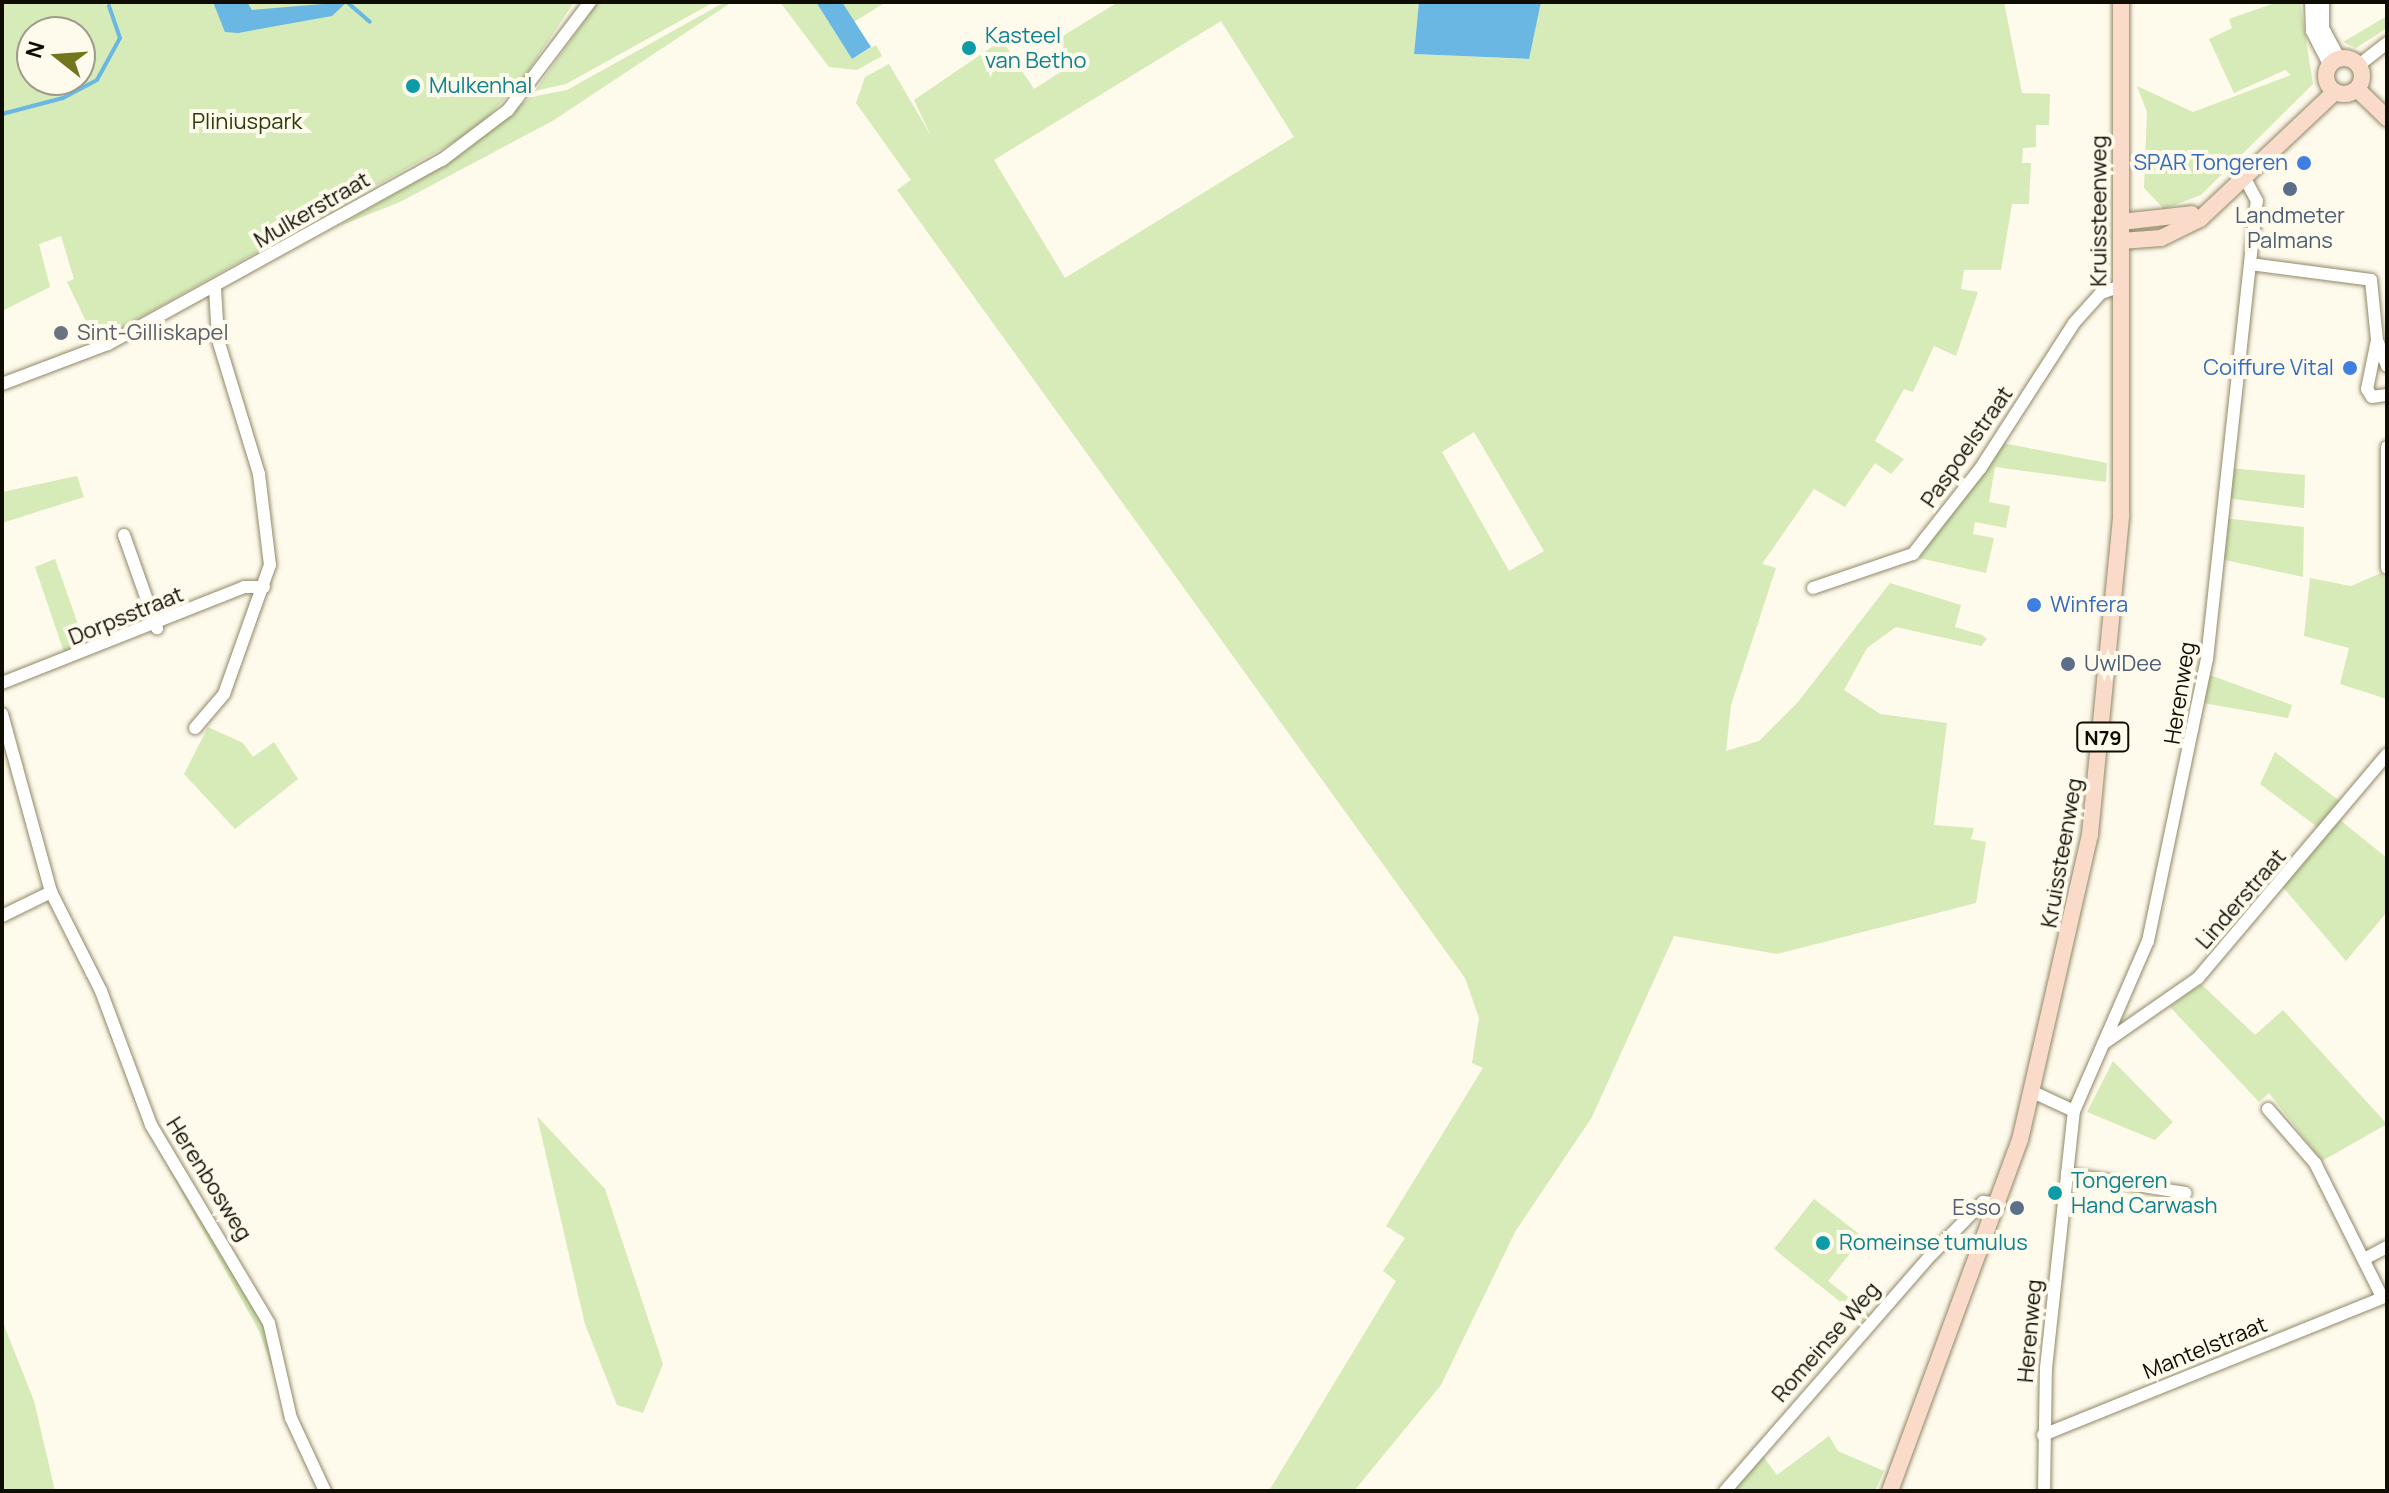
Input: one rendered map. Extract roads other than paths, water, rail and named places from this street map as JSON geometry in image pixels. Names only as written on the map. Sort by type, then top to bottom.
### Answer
[{"type":"main road","name":"Kruissteenweg","points":[[1890,1491],[2000,1204],[2033,1092],[2067,955],[2104,727],[2121,516],[2121,2]]},
{"type":"main road","points":[[2121,241],[2161,238],[2195,222],[2244,173],[2333,74],[2359,65],[2357,89]]},
{"type":"main road","points":[[2333,74],[2357,89],[2387,118]]},
{"type":"main road","points":[[2121,222],[2187,217],[2244,173]]},
{"type":"street","name":"Mulkerstraat","points":[[2,384],[108,344],[215,288],[479,135],[508,110],[590,2]]},
{"type":"street","points":[[2311,2],[2312,31],[2333,74]]},
{"type":"street","points":[[2323,2],[2323,28],[2333,74]]},
{"type":"street","points":[[2359,65],[2387,43]]},
{"type":"street","name":"Herenweg","points":[[2044,1491],[2043,1435],[2074,1111],[2148,941],[2188,772],[2257,201],[2244,173]]},
{"type":"street","points":[[2250,264],[2371,280],[2377,340],[2387,366]]},
{"type":"street","name":"Paspoelstraat","points":[[1813,588],[1913,554],[1980,469],[2074,323],[2101,293],[2121,286]]},
{"type":"street","points":[[195,728],[224,694],[264,587],[266,513],[218,340],[215,288]]},
{"type":"street","points":[[2377,340],[2367,389],[2372,397],[2387,395]]},
{"type":"street","points":[[2387,447],[2387,568]]},
{"type":"street","points":[[124,535],[157,628]]},
{"type":"street","name":"Dorpsstraat","points":[[2,683],[157,628],[244,587],[264,587]]},
{"type":"street","name":"Herenbosweg","points":[[2,714],[51,892],[101,991],[151,1125],[269,1323],[291,1418],[325,1491]]},
{"type":"street","name":"Linderstraat","points":[[2103,1044],[2198,978],[2387,754]]},
{"type":"street","points":[[2,916],[51,892]]},
{"type":"street","points":[[2033,1092],[2074,1111]]},
{"type":"street","name":"Mantelstraat","points":[[2043,1435],[2385,1297],[2368,1257],[2315,1163],[2268,1109]]},
{"type":"street","points":[[2067,1174],[2185,1193]]},
{"type":"street","name":"Romeinse Weg","points":[[1725,1491],[1922,1264],[1983,1202],[2000,1204]]},
{"type":"street","points":[[2368,1257],[2387,1247]]},
{"type":"water","points":[[213,2],[247,2],[252,10],[347,2],[332,16],[238,33],[225,32]]},
{"type":"water","points":[[816,2],[842,2],[871,47],[852,59]]},
{"type":"water","points":[[1419,2],[1541,2],[1529,59],[1414,54]]},
{"type":"waterway","points":[[347,2],[370,22]]},
{"type":"waterway","points":[[2,114],[63,98],[97,80],[120,38],[109,6]]},
{"type":"place","name":"Kasteel van Betho","points":[[969,48]]},
{"type":"place","name":"Mulkenhal","points":[[413,86]]},
{"type":"place","name":"SPAR Tongeren","points":[[2304,163]]},
{"type":"place","name":"Landmeter Palmans","points":[[2290,189]]},
{"type":"place","name":"Sint-Gilliskapel","points":[[61,333]]},
{"type":"place","name":"Coiffure Vital","points":[[2350,368]]},
{"type":"place","name":"Winfera","points":[[2034,605]]},
{"type":"place","name":"UwIDee","points":[[2068,664]]},
{"type":"place","name":"Tongeren Hand Carwash","points":[[2055,1193]]},
{"type":"place","name":"Esso","points":[[2017,1208]]},
{"type":"place","name":"Romeinse tumulus","points":[[1823,1243]]},
{"type":"park label","name":"Pliniuspark","points":[[247,122]]}]
